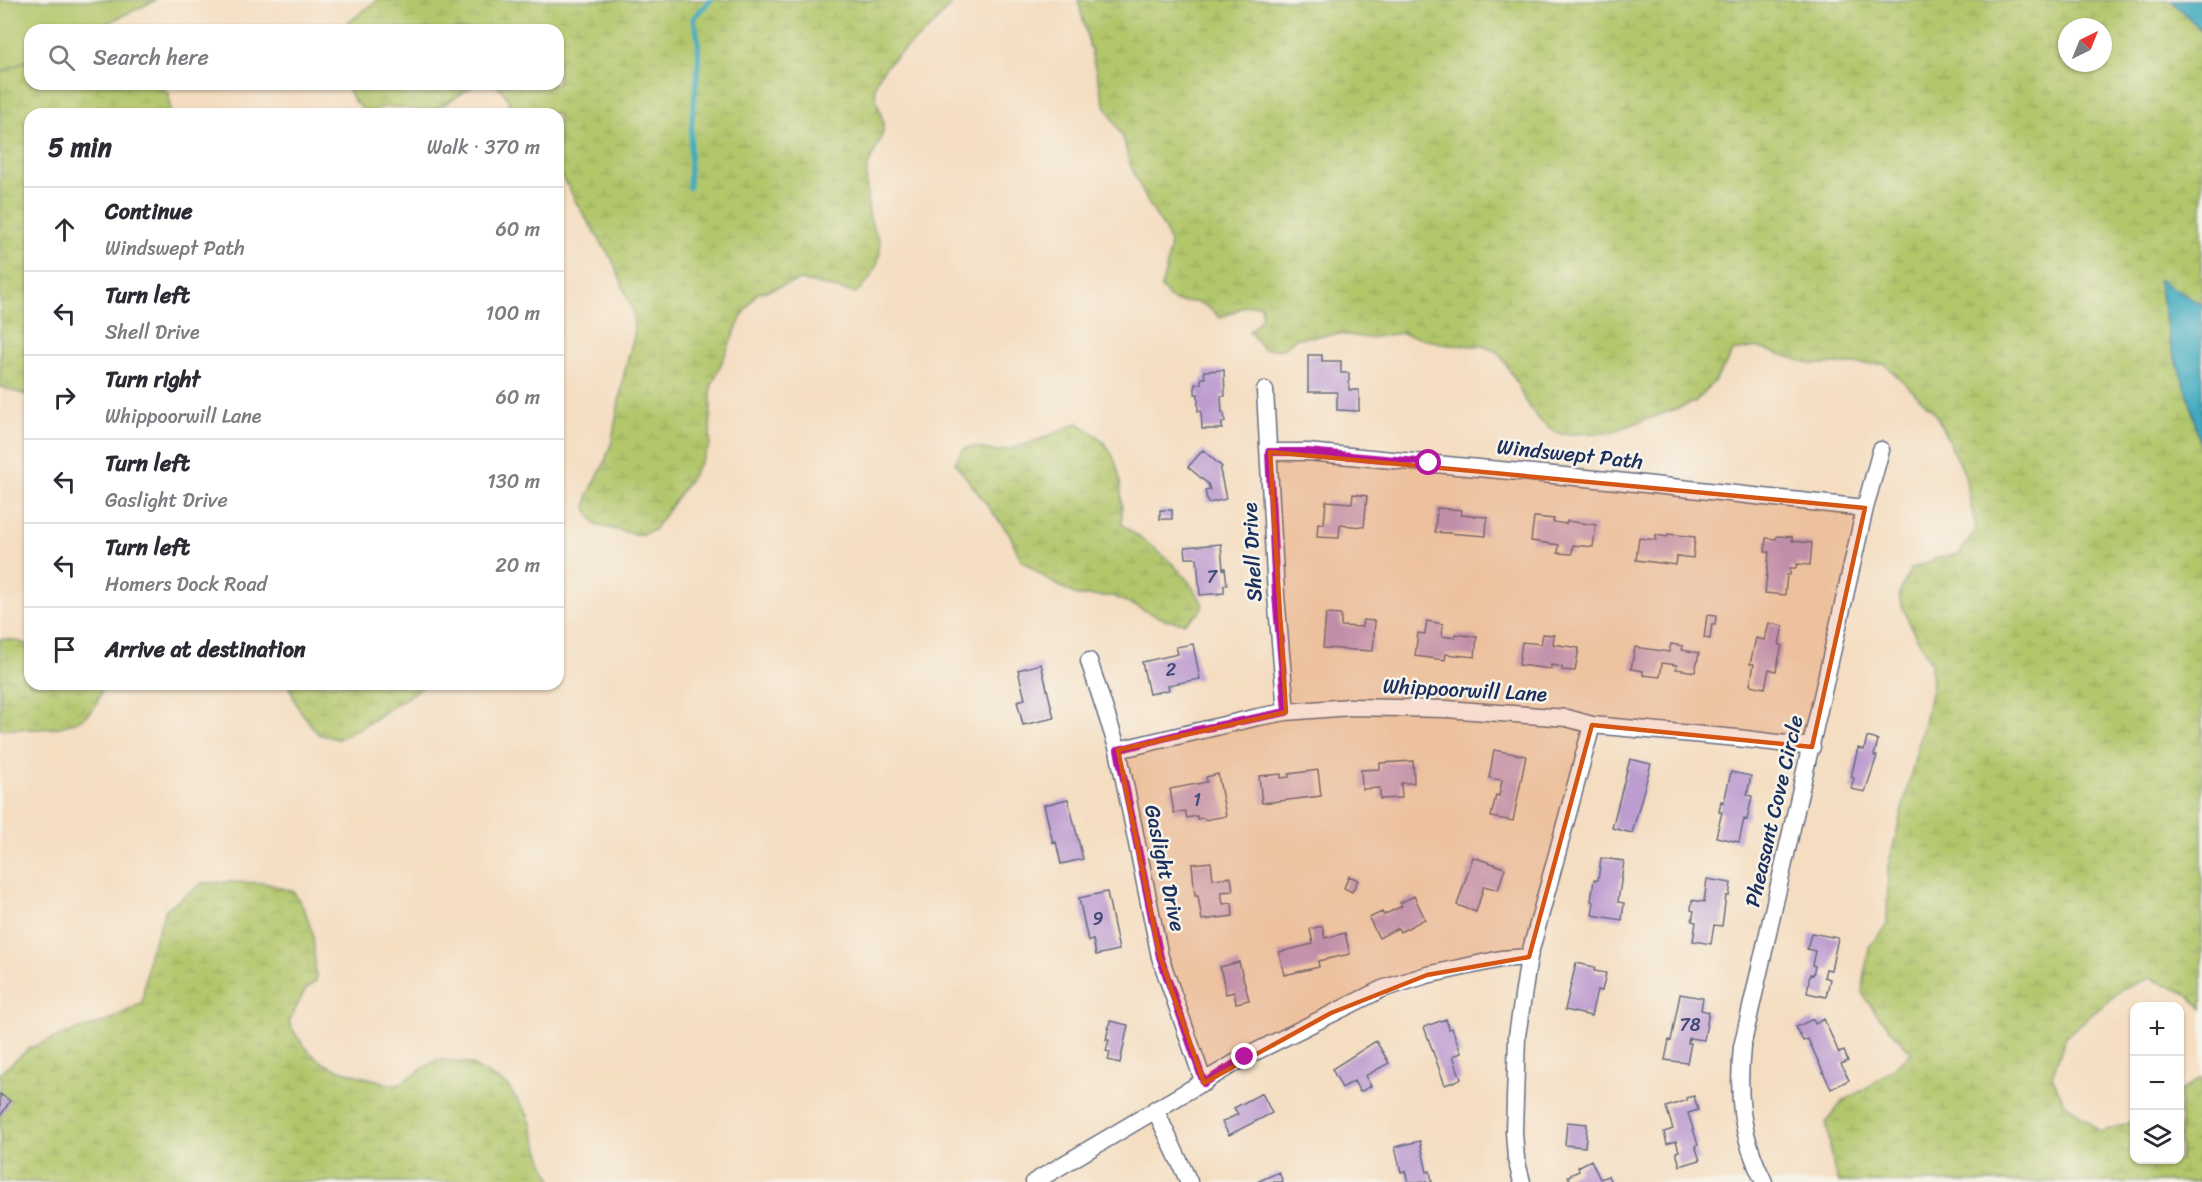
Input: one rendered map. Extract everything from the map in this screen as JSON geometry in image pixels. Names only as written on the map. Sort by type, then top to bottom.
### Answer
[{"type":"street","name":"Shell Drive","points":[[1265,390],[1276,595],[1286,712]]},
{"type":"street","name":"Pheasant Cove Circle","points":[[1764,1182],[1747,1142],[1742,1118],[1739,1080],[1742,1047],[1865,508],[1881,450]]},
{"type":"street","name":"Windswept Path","points":[[1269,452],[1307,452],[1453,465],[1865,508]]},
{"type":"street","name":"Gaslight Drive","points":[[1089,661],[1118,750],[1160,957],[1204,1083]]},
{"type":"street","name":"Whippoorwill Lane","points":[[1118,750],[1187,732],[1286,712],[1350,707],[1446,709],[1567,718],[1592,724],[1812,747]]},
{"type":"street","points":[[1522,1182],[1516,1159],[1514,1132],[1517,1036],[1529,957],[1592,724]]},
{"type":"street","points":[[1034,1182],[1245,1057],[1382,989],[1427,975],[1501,959],[1529,957]]},
{"type":"street","points":[[1155,1109],[1190,1182]]},
{"type":"highlighted area","points":[[1270,452],[1865,508],[1812,747],[1592,725],[1529,957],[1427,975],[1331,1013],[1204,1083],[1160,957],[1118,750],[1286,712]]},
{"type":"green space","points":[[0,0],[156,0],[105,24],[24,24],[24,62],[0,73]]},
{"type":"green space","points":[[377,0],[954,0],[933,25],[886,67],[876,83],[875,93],[883,130],[867,171],[870,219],[880,242],[879,257],[874,271],[866,284],[855,293],[800,280],[756,294],[741,318],[711,387],[710,445],[694,473],[654,530],[639,535],[596,525],[586,508],[588,495],[604,464],[612,441],[624,374],[634,336],[633,312],[613,261],[564,180],[564,108],[510,108],[502,90],[564,90],[564,24],[347,24]]},
{"type":"green space","points":[[1078,0],[2171,0],[2202,31],[2202,305],[2158,280],[2171,346],[2188,394],[2202,450],[2202,1008],[2185,993],[2150,978],[2124,988],[2066,1036],[2052,1076],[2062,1100],[2101,1132],[2130,1122],[2130,1164],[2184,1164],[2184,1089],[2202,1078],[2202,1182],[1838,1182],[1826,1122],[1842,1102],[1873,1084],[1912,1053],[1879,1017],[1862,993],[1869,947],[1887,924],[1888,867],[1932,690],[1931,663],[1912,629],[1898,596],[1911,569],[1937,558],[1959,554],[1976,530],[1965,475],[1935,413],[1885,364],[1812,364],[1756,347],[1734,351],[1716,379],[1695,402],[1608,433],[1558,434],[1538,419],[1525,401],[1515,379],[1498,352],[1483,346],[1449,345],[1400,333],[1369,338],[1339,334],[1296,338],[1283,349],[1263,349],[1249,331],[1260,320],[1261,305],[1245,306],[1220,318],[1203,304],[1179,302],[1172,299],[1161,288],[1170,243],[1131,167],[1123,138],[1104,103]]},
{"type":"green space","points":[[24,34],[24,90],[165,90],[169,93],[170,108],[24,108],[24,394],[0,387],[0,48]]},
{"type":"green space","points":[[348,90],[466,90],[436,108],[362,108],[354,101]]},
{"type":"green space","points":[[1078,423],[1106,445],[1117,465],[1122,524],[1173,564],[1190,584],[1203,605],[1198,614],[1184,623],[1166,620],[1113,596],[1078,596],[1050,581],[1021,560],[1010,535],[955,463],[963,449],[969,447],[994,451],[1009,449],[1039,440]]},
{"type":"green space","points":[[0,639],[24,643],[24,690],[102,690],[95,706],[84,717],[73,723],[50,728],[0,729]]},
{"type":"green space","points":[[290,690],[418,690],[362,727],[338,739],[318,734],[297,706]]},
{"type":"green space","points":[[203,883],[265,883],[294,892],[305,911],[313,934],[316,981],[305,990],[289,1022],[300,1041],[311,1053],[329,1066],[396,1086],[438,1059],[470,1064],[507,1085],[528,1115],[542,1158],[553,1182],[0,1182],[0,1073],[30,1048],[67,1033],[108,1021],[142,1003],[149,955],[166,909]]},
{"type":"water","points":[[2171,0],[2202,0],[2202,31]]},
{"type":"water","points":[[2158,279],[2202,305],[2202,450],[2188,394],[2171,346]]},
{"type":"building","points":[[1308,355],[1322,355],[1322,361],[1341,361],[1341,373],[1349,373],[1349,390],[1359,390],[1359,411],[1337,410],[1337,392],[1308,392]]},
{"type":"building","points":[[1224,370],[1225,396],[1221,396],[1225,422],[1222,422],[1222,429],[1202,429],[1195,384],[1201,384],[1201,378],[1205,378],[1204,371]]},
{"type":"building","points":[[1203,450],[1222,467],[1220,470],[1226,499],[1208,503],[1205,491],[1210,490],[1208,484],[1188,467]]},
{"type":"building","points":[[1353,494],[1367,496],[1364,527],[1340,525],[1339,538],[1317,537],[1318,523],[1324,524],[1326,501],[1352,503]]},
{"type":"building","points":[[1437,508],[1462,510],[1461,515],[1487,517],[1486,536],[1435,532]]},
{"type":"building","points":[[1160,510],[1172,510],[1172,519],[1160,519]]},
{"type":"building","points":[[1534,517],[1554,519],[1553,522],[1566,524],[1567,521],[1596,525],[1593,547],[1573,545],[1572,554],[1558,553],[1559,545],[1531,541]]},
{"type":"building","points":[[1668,534],[1695,537],[1693,558],[1677,556],[1676,565],[1636,560],[1639,538],[1656,540],[1656,535],[1667,537]]},
{"type":"building","points":[[1777,536],[1792,537],[1792,541],[1812,543],[1810,565],[1797,564],[1796,568],[1790,568],[1785,595],[1765,593],[1769,552],[1765,552],[1766,538],[1776,539]]},
{"type":"building","points":[[1221,544],[1227,585],[1224,585],[1224,593],[1200,595],[1197,558],[1186,558],[1185,547]]},
{"type":"building","points":[[1326,614],[1341,615],[1341,626],[1362,627],[1363,620],[1375,621],[1373,651],[1323,648]]},
{"type":"building","points":[[1707,615],[1716,616],[1715,625],[1712,624],[1710,639],[1704,638]]},
{"type":"building","points":[[1427,621],[1443,624],[1442,636],[1455,638],[1456,634],[1477,637],[1475,657],[1446,654],[1445,660],[1415,656],[1418,633],[1425,634]]},
{"type":"building","points":[[1769,623],[1783,626],[1779,645],[1782,645],[1776,671],[1769,669],[1765,688],[1750,685],[1754,664],[1750,664],[1756,638],[1765,640]]},
{"type":"building","points":[[1543,634],[1554,635],[1553,644],[1579,648],[1575,671],[1562,670],[1562,667],[1551,665],[1551,669],[1519,665],[1522,642],[1541,644]]},
{"type":"building","points":[[1193,644],[1200,679],[1168,685],[1169,690],[1149,694],[1142,662],[1178,654],[1176,647]]},
{"type":"building","points":[[1671,644],[1683,646],[1682,650],[1699,653],[1695,672],[1676,669],[1677,665],[1662,663],[1660,677],[1643,675],[1643,671],[1631,669],[1635,647],[1669,652]]},
{"type":"building","points":[[1041,664],[1054,718],[1023,725],[1017,701],[1025,699],[1018,670]]},
{"type":"building","points":[[1867,737],[1878,740],[1874,756],[1877,756],[1865,792],[1851,789],[1854,778],[1851,777],[1858,748],[1864,750]]},
{"type":"building","points":[[1494,750],[1526,756],[1513,821],[1491,817],[1502,780],[1489,778]]},
{"type":"building","points":[[1630,759],[1651,764],[1632,833],[1612,828]]},
{"type":"building","points":[[1413,761],[1414,783],[1401,783],[1402,798],[1380,799],[1380,788],[1362,789],[1361,770],[1380,769],[1380,763]]},
{"type":"building","points":[[1318,770],[1321,796],[1262,803],[1259,776],[1281,774],[1281,778],[1289,777],[1289,774]]},
{"type":"building","points":[[1731,772],[1751,776],[1747,795],[1752,796],[1739,842],[1716,837],[1722,812],[1719,812],[1721,801],[1724,802]]},
{"type":"building","points":[[1218,774],[1226,816],[1205,820],[1204,818],[1197,819],[1197,816],[1187,818],[1185,811],[1174,813],[1170,789],[1207,782],[1206,777]]},
{"type":"building","points":[[1068,799],[1083,859],[1061,864],[1056,842],[1053,843],[1044,805]]},
{"type":"building","points":[[1473,857],[1505,868],[1498,890],[1484,886],[1476,912],[1457,905]]},
{"type":"building","points":[[1601,858],[1624,861],[1618,902],[1624,903],[1622,920],[1592,915],[1594,880],[1598,880]]},
{"type":"building","points":[[1211,862],[1213,879],[1231,877],[1233,891],[1221,892],[1223,904],[1232,903],[1233,916],[1202,920],[1198,896],[1195,896],[1192,864]]},
{"type":"building","points":[[1349,876],[1358,880],[1352,892],[1344,888]]},
{"type":"building","points":[[1707,879],[1731,883],[1729,896],[1726,896],[1722,926],[1714,925],[1711,944],[1693,941],[1696,922],[1692,921],[1694,911],[1691,910],[1692,900],[1704,902]]},
{"type":"building","points":[[1107,892],[1119,950],[1096,955],[1093,940],[1088,941],[1079,898]]},
{"type":"building","points":[[1414,896],[1425,919],[1400,932],[1398,928],[1379,938],[1369,918],[1382,912],[1384,915],[1402,906],[1400,903]]},
{"type":"building","points":[[1322,926],[1325,938],[1345,933],[1350,954],[1318,961],[1319,967],[1284,975],[1279,952],[1313,944],[1310,929]]},
{"type":"building","points":[[1811,933],[1838,938],[1831,970],[1826,969],[1824,977],[1830,979],[1826,997],[1807,993],[1810,974],[1813,975],[1815,966],[1812,965],[1815,951],[1807,949]]},
{"type":"building","points":[[1239,962],[1249,1000],[1236,1003],[1234,992],[1226,994],[1220,967]]},
{"type":"building","points":[[1576,963],[1595,967],[1594,971],[1606,973],[1602,991],[1597,990],[1591,1016],[1565,1010]]},
{"type":"building","points":[[1680,994],[1703,998],[1701,1010],[1709,1012],[1704,1040],[1689,1038],[1688,1043],[1691,1043],[1687,1063],[1665,1060]]},
{"type":"building","points":[[1446,1019],[1449,1029],[1452,1028],[1461,1053],[1453,1056],[1461,1079],[1445,1085],[1424,1027]]},
{"type":"building","points":[[1813,1019],[1815,1024],[1824,1019],[1839,1053],[1844,1051],[1848,1061],[1841,1064],[1849,1080],[1831,1089],[1808,1039],[1803,1041],[1796,1027]]},
{"type":"building","points":[[1110,1021],[1128,1025],[1120,1063],[1108,1060],[1110,1052],[1106,1051],[1109,1040],[1106,1040]]},
{"type":"building","points":[[1376,1041],[1389,1063],[1365,1076],[1371,1086],[1360,1092],[1354,1081],[1342,1088],[1332,1069]]},
{"type":"building","points":[[1262,1093],[1272,1113],[1229,1135],[1222,1122],[1238,1114],[1234,1108]]},
{"type":"building","points":[[0,1094],[10,1101],[0,1117]]},
{"type":"building","points":[[1694,1096],[1698,1110],[1688,1113],[1700,1160],[1680,1166],[1676,1141],[1667,1144],[1664,1132],[1673,1129],[1666,1107]]},
{"type":"building","points":[[1567,1122],[1587,1124],[1585,1147],[1565,1145]]},
{"type":"building","points":[[1420,1141],[1427,1172],[1430,1171],[1432,1182],[1408,1182],[1405,1171],[1401,1172],[1395,1147]]},
{"type":"building","points":[[1591,1160],[1600,1179],[1608,1176],[1611,1182],[1571,1182],[1568,1176],[1579,1171],[1578,1167]]},
{"type":"building","points":[[1279,1172],[1283,1182],[1257,1182]]},
{"type":"waterway","points":[[689,188],[691,130],[698,70],[698,43],[693,18],[711,0]]},
{"type":"route","points":[[1245,1057],[1204,1083],[1160,957],[1118,750],[1187,732],[1286,712],[1276,595],[1269,452],[1307,452],[1429,463]]}]
